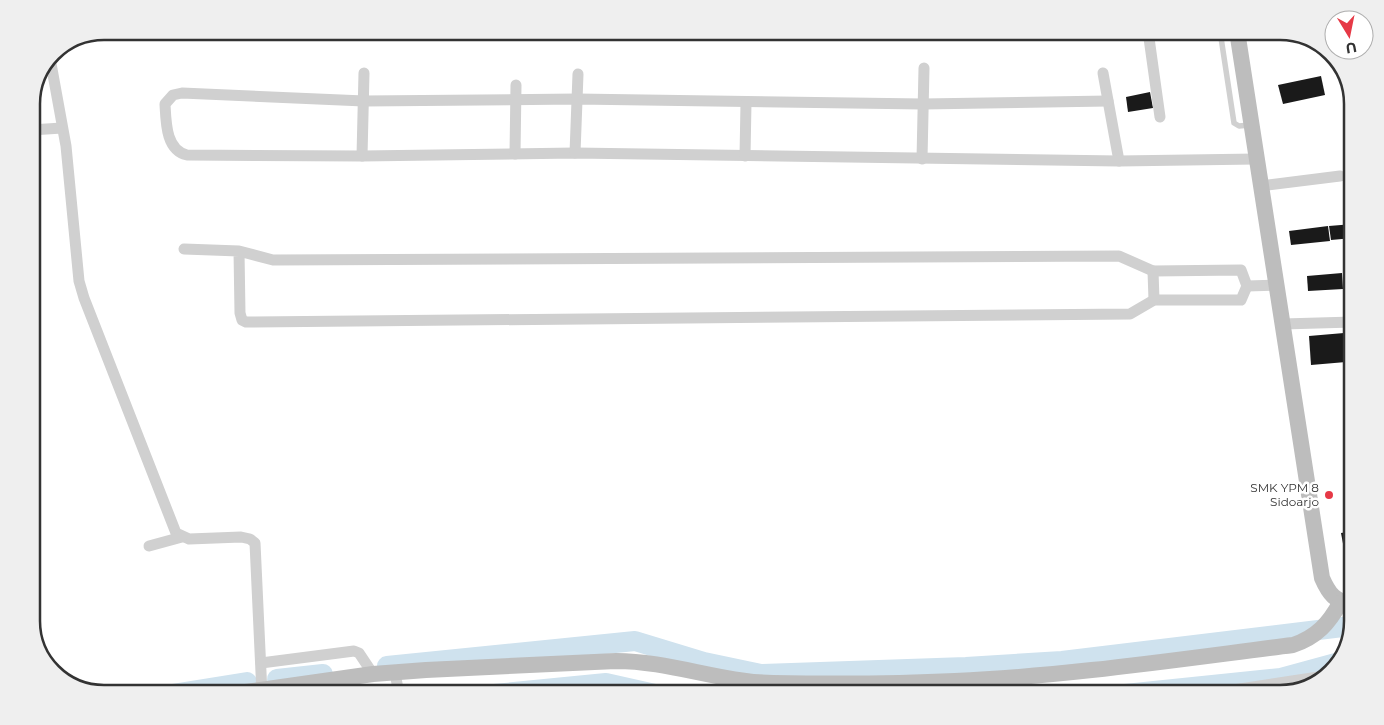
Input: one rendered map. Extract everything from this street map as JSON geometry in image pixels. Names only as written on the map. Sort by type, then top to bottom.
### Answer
[{"type":"street","points":[[1149,40],[1160,117]]},
{"type":"street","points":[[1238,40],[1322,578],[1329,594],[1344,602]]},
{"type":"street","points":[[52,68],[62,128],[79,280],[84,298],[173,527],[182,537]]},
{"type":"street","points":[[922,159],[924,68]]},
{"type":"street","points":[[362,156],[364,73]]},
{"type":"street","points":[[1103,73],[1119,161]]},
{"type":"street","points":[[575,153],[578,74]]},
{"type":"street","points":[[515,154],[516,85]]},
{"type":"street","points":[[1108,101],[923,104],[746,103],[577,99],[364,101],[182,93],[173,95],[165,104],[171,145],[180,154],[362,156],[575,153],[1119,161],[1256,159]]},
{"type":"street","points":[[745,156],[746,103]]},
{"type":"street","points":[[40,129],[62,128]]},
{"type":"street","points":[[1260,186],[1340,176]]},
{"type":"street","points":[[184,249],[238,251],[273,260],[1119,256],[1153,271],[1241,270],[1247,286],[1241,300],[1154,300],[1130,314],[246,322],[242,320],[240,313],[238,251]]},
{"type":"street","points":[[1153,271],[1154,300]]},
{"type":"street","points":[[1247,286],[1276,286]]},
{"type":"street","points":[[1283,324],[1344,322]]},
{"type":"street","points":[[149,546],[182,537],[189,539],[241,537],[250,539],[255,543],[262,685]]},
{"type":"street","points":[[973,685],[1300,643],[1316,634],[1344,607]]},
{"type":"street","points":[[260,663],[344,651],[359,653],[370,670],[397,684],[644,661],[758,685]]},
{"type":"street","points":[[296,685],[370,670]]},
{"type":"street","points":[[1266,685],[1306,679]]},
{"type":"lane","points":[[1221,40],[1234,122],[1239,126],[1250,125]]},
{"type":"building","points":[[1321,76],[1325,95],[1283,104],[1278,85]]},
{"type":"building","points":[[1150,92],[1153,108],[1128,112],[1126,97]]},
{"type":"building","points":[[1344,225],[1344,239],[1331,240],[1329,226]]},
{"type":"building","points":[[1328,226],[1330,241],[1291,245],[1289,231]]},
{"type":"building","points":[[1342,273],[1343,289],[1308,291],[1307,276]]},
{"type":"building","points":[[1344,333],[1344,362],[1311,365],[1309,336]]},
{"type":"building","points":[[1344,532],[1344,549],[1341,533]]},
{"type":"waterway","points":[[387,666],[635,641],[704,662],[761,674],[966,667],[1062,661],[1343,627]]},
{"type":"waterway","points":[[1213,685],[1281,678],[1325,666]]},
{"type":"waterway","points":[[277,679],[323,674]]},
{"type":"waterway","points":[[228,685],[247,682]]},
{"type":"waterway","points":[[586,685],[606,683],[615,685]]},
{"type":"place","name":"SMK YPM 8 Sidoarjo","points":[[1329,495]]}]
